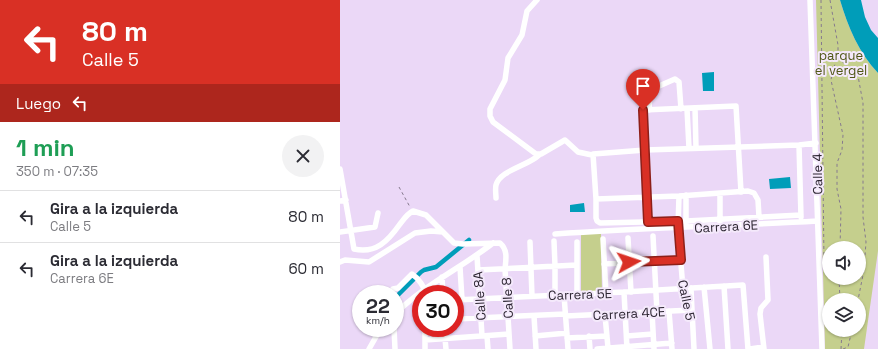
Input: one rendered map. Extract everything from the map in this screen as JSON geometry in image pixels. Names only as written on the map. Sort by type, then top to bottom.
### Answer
[{"type":"street","points":[[537,0],[526,14],[524,30],[508,58],[505,80],[490,109],[490,116],[493,122],[539,155]]},
{"type":"street","name":"Calle 4","points":[[810,0],[822,349]]},
{"type":"street","points":[[649,110],[650,90],[675,79],[677,80],[679,82],[684,109],[689,148]]},
{"type":"street","points":[[648,225],[646,196],[646,150],[643,110],[736,106],[741,192]]},
{"type":"street","points":[[694,108],[696,148]]},
{"type":"street","points":[[496,198],[496,185],[504,174],[532,161],[539,155],[565,140],[578,152],[592,155],[594,153],[646,150],[799,145],[816,143]]},
{"type":"street","points":[[799,145],[801,222]]},
{"type":"street","points":[[592,155],[596,199],[720,194],[748,191],[754,193],[758,200],[756,217],[753,224]]},
{"type":"street","points":[[340,169],[343,200],[354,249],[364,252],[381,245],[392,236],[408,213],[413,211],[426,215],[454,243],[493,243]]},
{"type":"street","points":[[720,194],[720,226]]},
{"type":"street","points":[[686,195],[686,224]]},
{"type":"street","name":"Calle 5","points":[[679,196],[678,224],[683,289],[692,310],[694,349]]},
{"type":"street","name":"Carrera 6E","points":[[596,199],[597,221],[600,223],[618,223],[633,226]]},
{"type":"street","points":[[340,232],[374,227],[378,213]]},
{"type":"street","name":"Carrera 6E","points":[[686,224],[720,219],[801,215]]},
{"type":"street","points":[[777,216],[777,223]]},
{"type":"street","name":"Carrera 6E","points":[[555,234],[618,230],[633,226],[648,225],[686,224],[720,226],[817,221]]},
{"type":"street","points":[[618,223],[618,230]]},
{"type":"street","points":[[340,262],[345,260],[369,262],[415,233],[431,231],[443,232]]},
{"type":"street","points":[[653,236],[656,290],[653,334],[654,346]]},
{"type":"street","points":[[628,238],[631,292]]},
{"type":"street","points":[[603,239],[606,293]]},
{"type":"street","points":[[554,241],[555,295]]},
{"type":"street","points":[[530,242],[532,296]]},
{"type":"street","points":[[577,242],[577,294]]},
{"type":"street","points":[[433,285],[442,277],[477,256],[493,243]]},
{"type":"street","name":"Calle 8","points":[[493,243],[500,243],[504,247],[506,256],[510,349]]},
{"type":"street","name":"Calle 8A","points":[[477,256],[481,318],[488,349]]},
{"type":"street","points":[[749,349],[764,348],[760,314],[761,308],[768,300],[766,257]]},
{"type":"street","points":[[604,264],[654,260],[681,260]]},
{"type":"street","points":[[478,270],[577,265]]},
{"type":"street","points":[[460,267],[461,285]]},
{"type":"street","points":[[402,285],[415,276],[421,285]]},
{"type":"street","points":[[442,277],[442,285]]},
{"type":"street","name":"Carrera 5E","points":[[464,300],[743,285],[749,349]]},
{"type":"street","points":[[724,286],[728,349]]},
{"type":"street","points":[[704,287],[710,349]]},
{"type":"street","points":[[691,288],[692,310]]},
{"type":"street","points":[[624,292],[627,348]]},
{"type":"street","points":[[564,295],[568,349]]},
{"type":"street","points":[[404,306],[412,298]]},
{"type":"street","name":"Carrera 4CE","points":[[464,319],[508,316],[605,315],[692,310]]},
{"type":"street","points":[[597,349],[672,346],[669,312]]},
{"type":"street","points":[[605,315],[608,348]]},
{"type":"street","points":[[534,316],[536,349]]},
{"type":"street","points":[[425,349],[425,340],[509,334]]},
{"type":"street","points":[[627,336],[653,334]]},
{"type":"street","points":[[535,336],[607,336]]},
{"type":"street","points":[[589,336],[590,349]]},
{"type":"street","points":[[370,348],[376,337]]},
{"type":"street","points":[[394,337],[395,349]]},
{"type":"street","points":[[445,338],[446,349]]},
{"type":"path","points":[[821,0],[824,241]]},
{"type":"path","points":[[830,0],[838,45],[838,57],[833,69],[831,80],[843,135],[842,150],[837,163],[837,189],[841,209],[840,241]]},
{"type":"path","points":[[838,57],[858,76],[863,102],[863,217],[866,242],[864,270],[859,293]]},
{"type":"path","points":[[399,187],[413,211]]},
{"type":"path","points":[[841,349],[842,337]]},
{"type":"path","points":[[843,349],[848,346],[850,337]]},
{"type":"green space","name":"parque el vergel","points":[[816,0],[840,0],[855,39],[865,57],[878,73],[878,251],[866,335],[866,293],[824,293],[823,285],[866,285],[866,241],[822,241]]},
{"type":"green space","points":[[601,233],[602,293],[581,294],[581,234]]},
{"type":"green space","points":[[825,337],[866,337],[864,349],[825,349]]},
{"type":"water","points":[[840,0],[861,0],[865,17],[871,30],[878,38],[878,73],[865,57],[855,39]]},
{"type":"water","points":[[714,72],[714,91],[703,91],[702,73]]},
{"type":"water","points":[[790,177],[791,188],[770,189],[769,179]]},
{"type":"water","points":[[584,203],[585,212],[570,212],[570,205]]},
{"type":"waterway","points":[[404,289],[421,272],[436,267],[469,240]]},
{"type":"route","points":[[629,262],[681,260],[678,221],[648,222],[646,196],[646,150],[643,110]]}]
